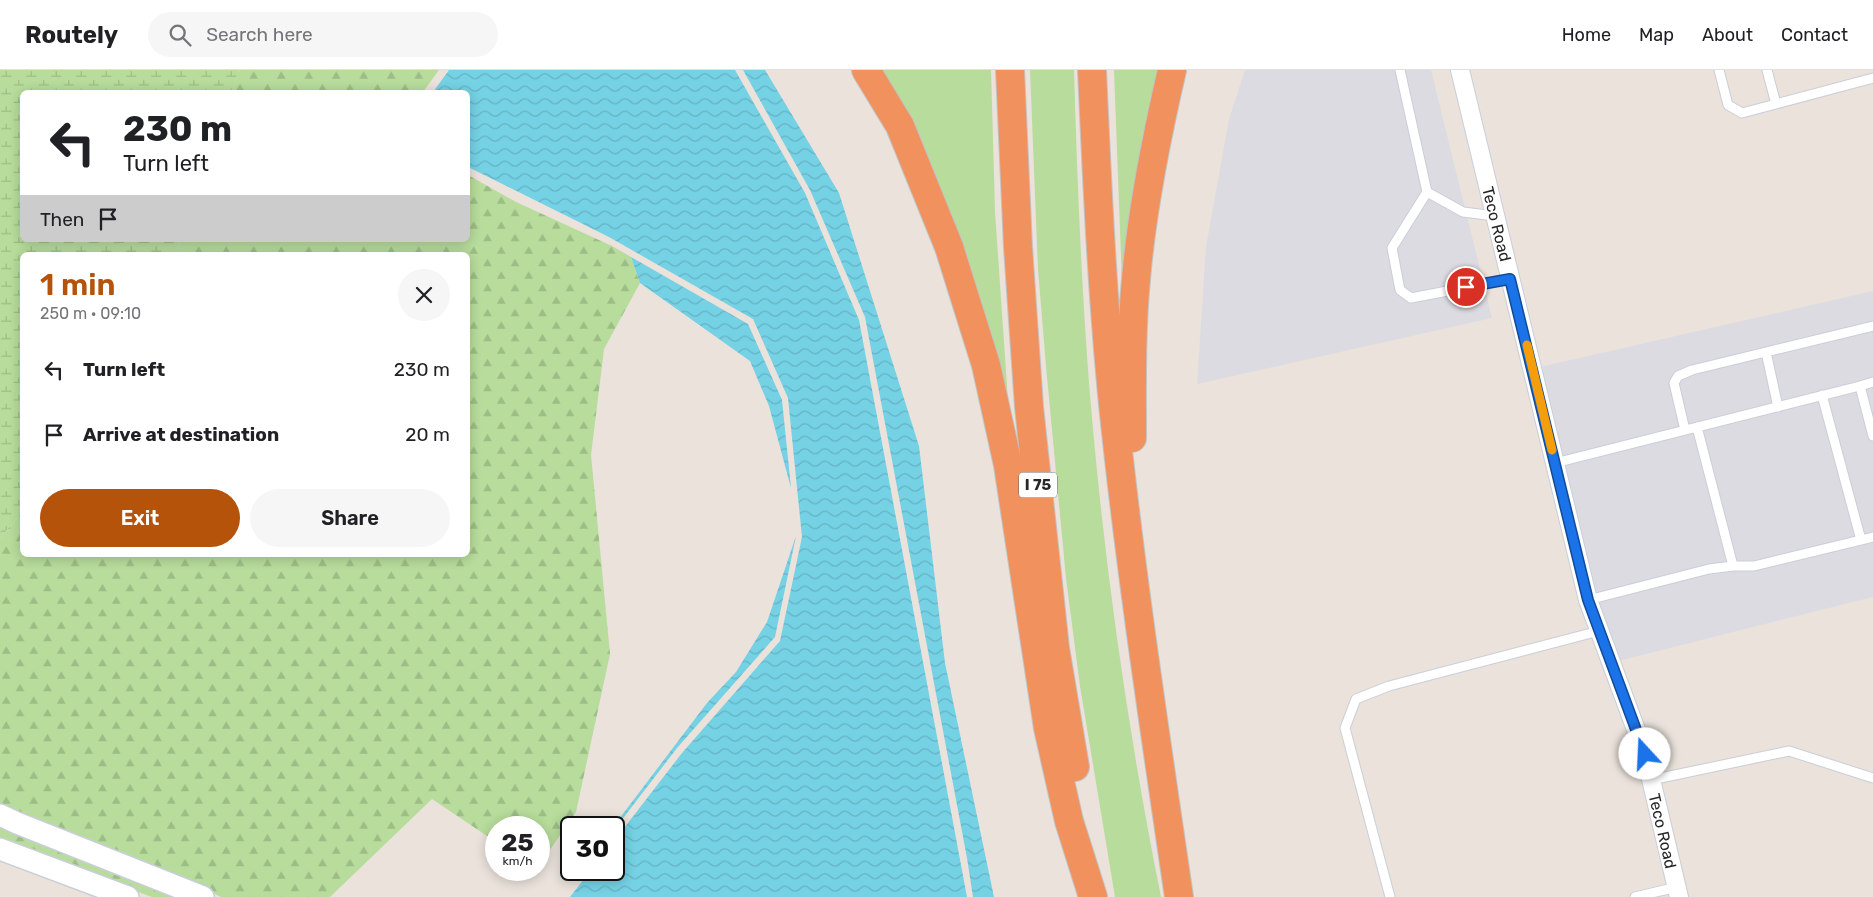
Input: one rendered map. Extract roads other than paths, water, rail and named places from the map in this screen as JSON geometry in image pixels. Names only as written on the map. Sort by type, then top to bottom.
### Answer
[{"type":"highway","points":[[866,70],[900,126],[949,247],[986,365],[1008,465],[1048,728],[1069,821],[1095,897]]},
{"type":"highway","name":"I 75","points":[[1010,70],[1018,247],[1031,426],[1055,648],[1095,897]]},
{"type":"highway","points":[[1092,70],[1100,239],[1113,402],[1131,565],[1179,897]]},
{"type":"highway","points":[[1131,565],[1132,365],[1136,280],[1155,144],[1172,70]]},
{"type":"street","name":"Teco Road","points":[[1460,70],[1588,600],[1645,754],[1678,892]]},
{"type":"street","points":[[0,815],[203,897]]},
{"type":"street","points":[[0,849],[128,897]]},
{"type":"lane","points":[[1400,70],[1426,192],[1392,248],[1400,290],[1411,298],[1510,279]]},
{"type":"lane","points":[[1718,70],[1728,106],[1742,113],[1873,78]]},
{"type":"lane","points":[[1767,70],[1776,104]]},
{"type":"lane","points":[[1426,192],[1463,212],[1495,216]]},
{"type":"lane","points":[[1685,430],[1674,383],[1678,376],[1692,370],[1873,326]]},
{"type":"lane","points":[[1766,352],[1778,407]]},
{"type":"lane","points":[[1555,463],[1873,382]]},
{"type":"lane","points":[[1860,386],[1873,436]]},
{"type":"lane","points":[[1822,396],[1861,540]]},
{"type":"lane","points":[[1698,427],[1733,566]]},
{"type":"lane","points":[[1588,600],[1709,569],[1754,566],[1873,538]]},
{"type":"lane","points":[[1390,897],[1345,728],[1356,699],[1389,686],[1599,631]]},
{"type":"lane","points":[[1651,780],[1789,750],[1873,778]]},
{"type":"lane","points":[[1635,897],[1678,892]]},
{"type":"water","points":[[449,70],[735,70],[805,193],[859,320],[967,897],[570,897],[582,881],[625,881],[625,827],[682,753],[780,641],[802,537],[788,398],[753,319],[609,237],[470,168],[470,90],[434,90]]},
{"type":"water","points":[[743,70],[765,70],[839,193],[919,446],[945,663],[994,897],[973,897],[865,317],[810,190]]},
{"type":"water","points":[[631,257],[748,324],[782,400],[791,488],[769,406],[750,361],[640,283]]},
{"type":"water","points":[[796,536],[775,637],[677,748],[625,816],[621,816],[707,703],[736,672],[767,622]]}]
